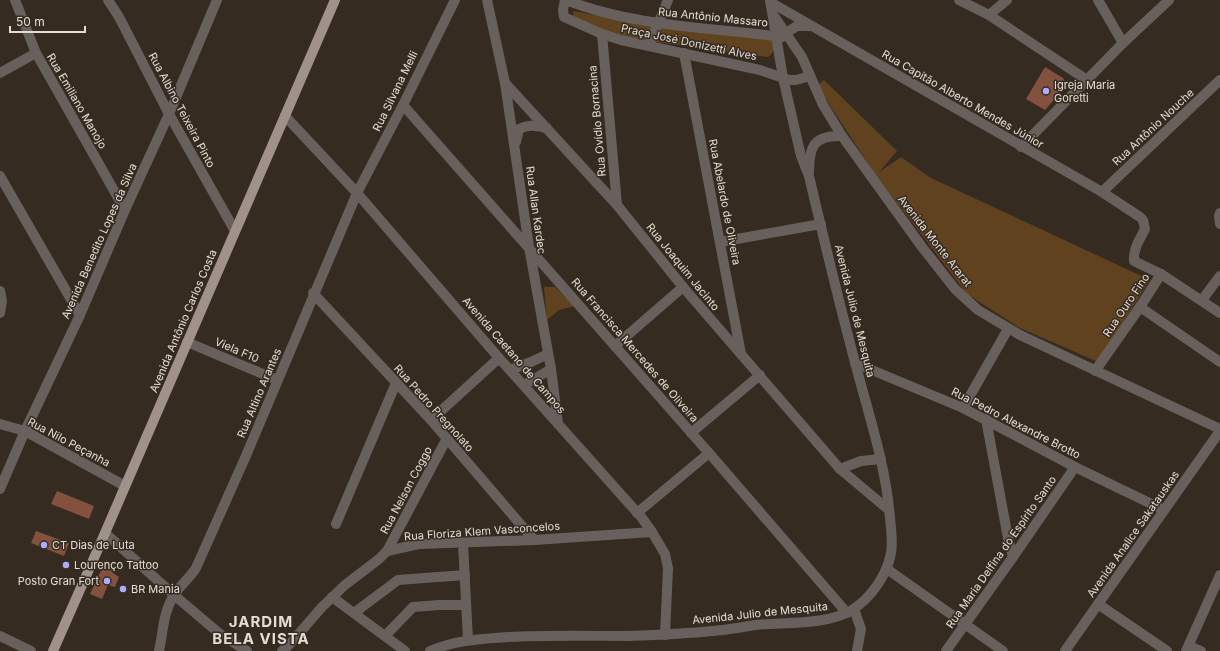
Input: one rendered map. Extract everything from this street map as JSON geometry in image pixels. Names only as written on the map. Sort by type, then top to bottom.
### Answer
[{"type":"main road","name":"Avenida Antônio Carlos Costa","points":[[53,651],[335,0]]},
{"type":"street","name":"Rua Emiliano Manojo","points":[[15,0],[36,53],[125,210]]},
{"type":"street","name":"Rua Albino Teixeira Pinto","points":[[108,0],[119,17],[169,114],[235,231]]},
{"type":"street","name":"Avenida Benedito Lopes da Silva","points":[[0,489],[25,431],[80,315],[125,210],[169,114],[217,0]]},
{"type":"street","name":"Rua Silvana Melli","points":[[357,193],[455,0]]},
{"type":"street","name":"Rua Allan Kardec","points":[[487,0],[505,83],[529,247],[551,369],[558,424]]},
{"type":"street","name":"Praça José Donizetti Alves","points":[[565,0],[563,10],[564,17],[602,34],[760,70],[783,78],[796,80],[810,76]]},
{"type":"street","name":"Rua Antônio Massaro","points":[[565,0],[602,13],[657,24],[788,36]]},
{"type":"street","points":[[649,45],[668,0]]},
{"type":"street","points":[[959,0],[989,15],[1087,80]]},
{"type":"street","points":[[989,15],[1007,0]]},
{"type":"street","points":[[1098,0],[1123,43]]},
{"type":"street","points":[[1021,147],[1123,43],[1170,0]]},
{"type":"street","name":"Avenida Julio de Mesquita","points":[[430,651],[442,646],[468,640],[531,636],[665,635],[714,631],[756,625],[806,622],[838,617],[851,611],[871,594],[887,568],[892,546],[889,510],[881,459],[855,363],[809,176],[801,156],[778,56],[770,1]]},
{"type":"street","name":"Rua Capitão Alberto Mendes Júnior","points":[[770,1],[1021,147],[1102,192]]},
{"type":"street","name":"Avenida Monte Ararat","points":[[773,15],[798,51],[823,105],[842,136],[922,247],[955,289],[978,310],[1008,329],[1220,430]]},
{"type":"street","points":[[788,36],[797,26],[812,26]]},
{"type":"street","name":"Rua Ovídio Bornacina","points":[[602,34],[617,205]]},
{"type":"street","points":[[778,56],[787,51],[798,51]]},
{"type":"street","points":[[0,73],[36,53]]},
{"type":"street","name":"Rua Abelardo de Oliveira","points":[[684,53],[742,356]]},
{"type":"street","name":"Rua Antônio Nouche","points":[[1102,192],[1220,80]]},
{"type":"street","name":"Rua Joaquim Jacinto","points":[[505,83],[617,205],[683,287],[840,469],[889,510]]},
{"type":"street","name":"Rua Francisca Mercedes de Oliveira","points":[[403,105],[691,433],[851,611]]},
{"type":"street","name":"Avenida Caetano de Campos","points":[[285,116],[357,193],[652,532],[665,554],[668,568],[665,635]]},
{"type":"street","points":[[515,148],[519,129],[525,126],[534,125],[547,128]]},
{"type":"street","name":"Avenida Julio de Mesquita","points":[[809,176],[810,155],[815,144],[825,137],[842,136]]},
{"type":"street","points":[[0,176],[80,315]]},
{"type":"street","name":"Rua Ouro Fino","points":[[1095,371],[1140,307],[1161,274],[1134,261],[1135,248],[1145,229],[1143,220],[1102,192]]},
{"type":"street","name":"Rua Altino Arantes","points":[[159,651],[166,613],[174,595],[190,578],[196,568],[245,458],[313,293],[357,193]]},
{"type":"street","points":[[1220,213],[1220,224]]},
{"type":"street","points":[[720,242],[820,224]]},
{"type":"street","points":[[1161,274],[1220,313]]},
{"type":"street","points":[[1202,300],[1220,276]]},
{"type":"street","points":[[615,346],[683,287]]},
{"type":"street","points":[[0,290],[2,301],[0,313]]},
{"type":"street","name":"Rua Pedro Pregnolato","points":[[313,293],[431,420],[446,440],[534,540]]},
{"type":"street","points":[[1140,307],[1220,362]]},
{"type":"street","points":[[963,408],[1008,329]]},
{"type":"street","name":"Viela F10","points":[[187,342],[277,380]]},
{"type":"street","points":[[510,370],[548,354]]},
{"type":"street","points":[[431,420],[499,358]]},
{"type":"street","name":"Rua Pedro Alexandre Brotto","points":[[855,363],[963,408],[1075,467],[1164,510]]},
{"type":"street","points":[[524,385],[551,369]]},
{"type":"street","points":[[691,433],[760,375]]},
{"type":"street","points":[[336,524],[396,383]]},
{"type":"street","points":[[986,419],[1008,538],[1013,557]]},
{"type":"street","name":"Rua Nilo Peçanha","points":[[0,424],[25,431],[125,486]]},
{"type":"street","name":"Avenida Analice Sakatauskas","points":[[1065,651],[1220,430]]},
{"type":"street","name":"Rua Nelson Coggo","points":[[387,551],[446,440]]},
{"type":"street","points":[[637,513],[709,453]]},
{"type":"street","points":[[840,469],[861,461],[881,459]]},
{"type":"street","name":"Rua Maria Delfina do Espírito Santo","points":[[946,651],[1075,467]]},
{"type":"street","name":"Rua Floriza Klem Vasconcelos","points":[[282,651],[289,646],[332,597],[387,551],[419,544],[534,540],[652,532]]},
{"type":"street","points":[[105,533],[220,634],[246,651]]},
{"type":"street","points":[[463,543],[468,640]]},
{"type":"street","points":[[887,568],[1003,651]]},
{"type":"street","points":[[354,613],[398,580],[465,575]]},
{"type":"street","points":[[1201,651],[1188,648],[1220,575]]},
{"type":"street","points":[[332,597],[405,651]]},
{"type":"street","points":[[385,636],[413,607],[439,604],[466,605]]},
{"type":"street","points":[[1098,604],[1167,651]]},
{"type":"street","points":[[851,611],[861,629],[857,651]]},
{"type":"street","points":[[0,636],[31,651]]},
{"type":"shaded area","points":[[573,11],[651,25],[770,38],[774,48],[771,55],[768,57],[648,41],[602,30],[573,16]]},
{"type":"shaded area","points":[[824,80],[897,151],[879,172],[901,157],[931,178],[1150,280],[1098,362],[1020,328],[967,294],[875,174],[817,86]]},
{"type":"shaded area","points":[[544,287],[555,287],[575,306],[559,310],[547,320]]},
{"type":"building","name":"Igreja Maria Goretti","points":[[1045,67],[1063,78],[1066,86],[1045,110],[1026,99]]},
{"type":"building","points":[[57,491],[94,506],[89,519],[51,504]]},
{"type":"building","points":[[36,531],[69,543],[64,556],[31,543]]},
{"type":"building","name":"Posto Gran Fort","points":[[106,560],[116,565],[113,573],[119,577],[115,587],[108,585],[102,599],[90,594]]},
{"type":"place","name":"Igreja Maria Goretti","points":[[1046,91]]},
{"type":"place","name":"CT Dias de Luta","points":[[44,545]]},
{"type":"place","name":"Lourenço Tattoo","points":[[66,565]]},
{"type":"place","name":"Posto Gran Fort","points":[[107,581]]},
{"type":"place","name":"BR Mania","points":[[123,589]]},
{"type":"district","name":"JARDIM BELA VISTA","points":[[261,630]]}]
